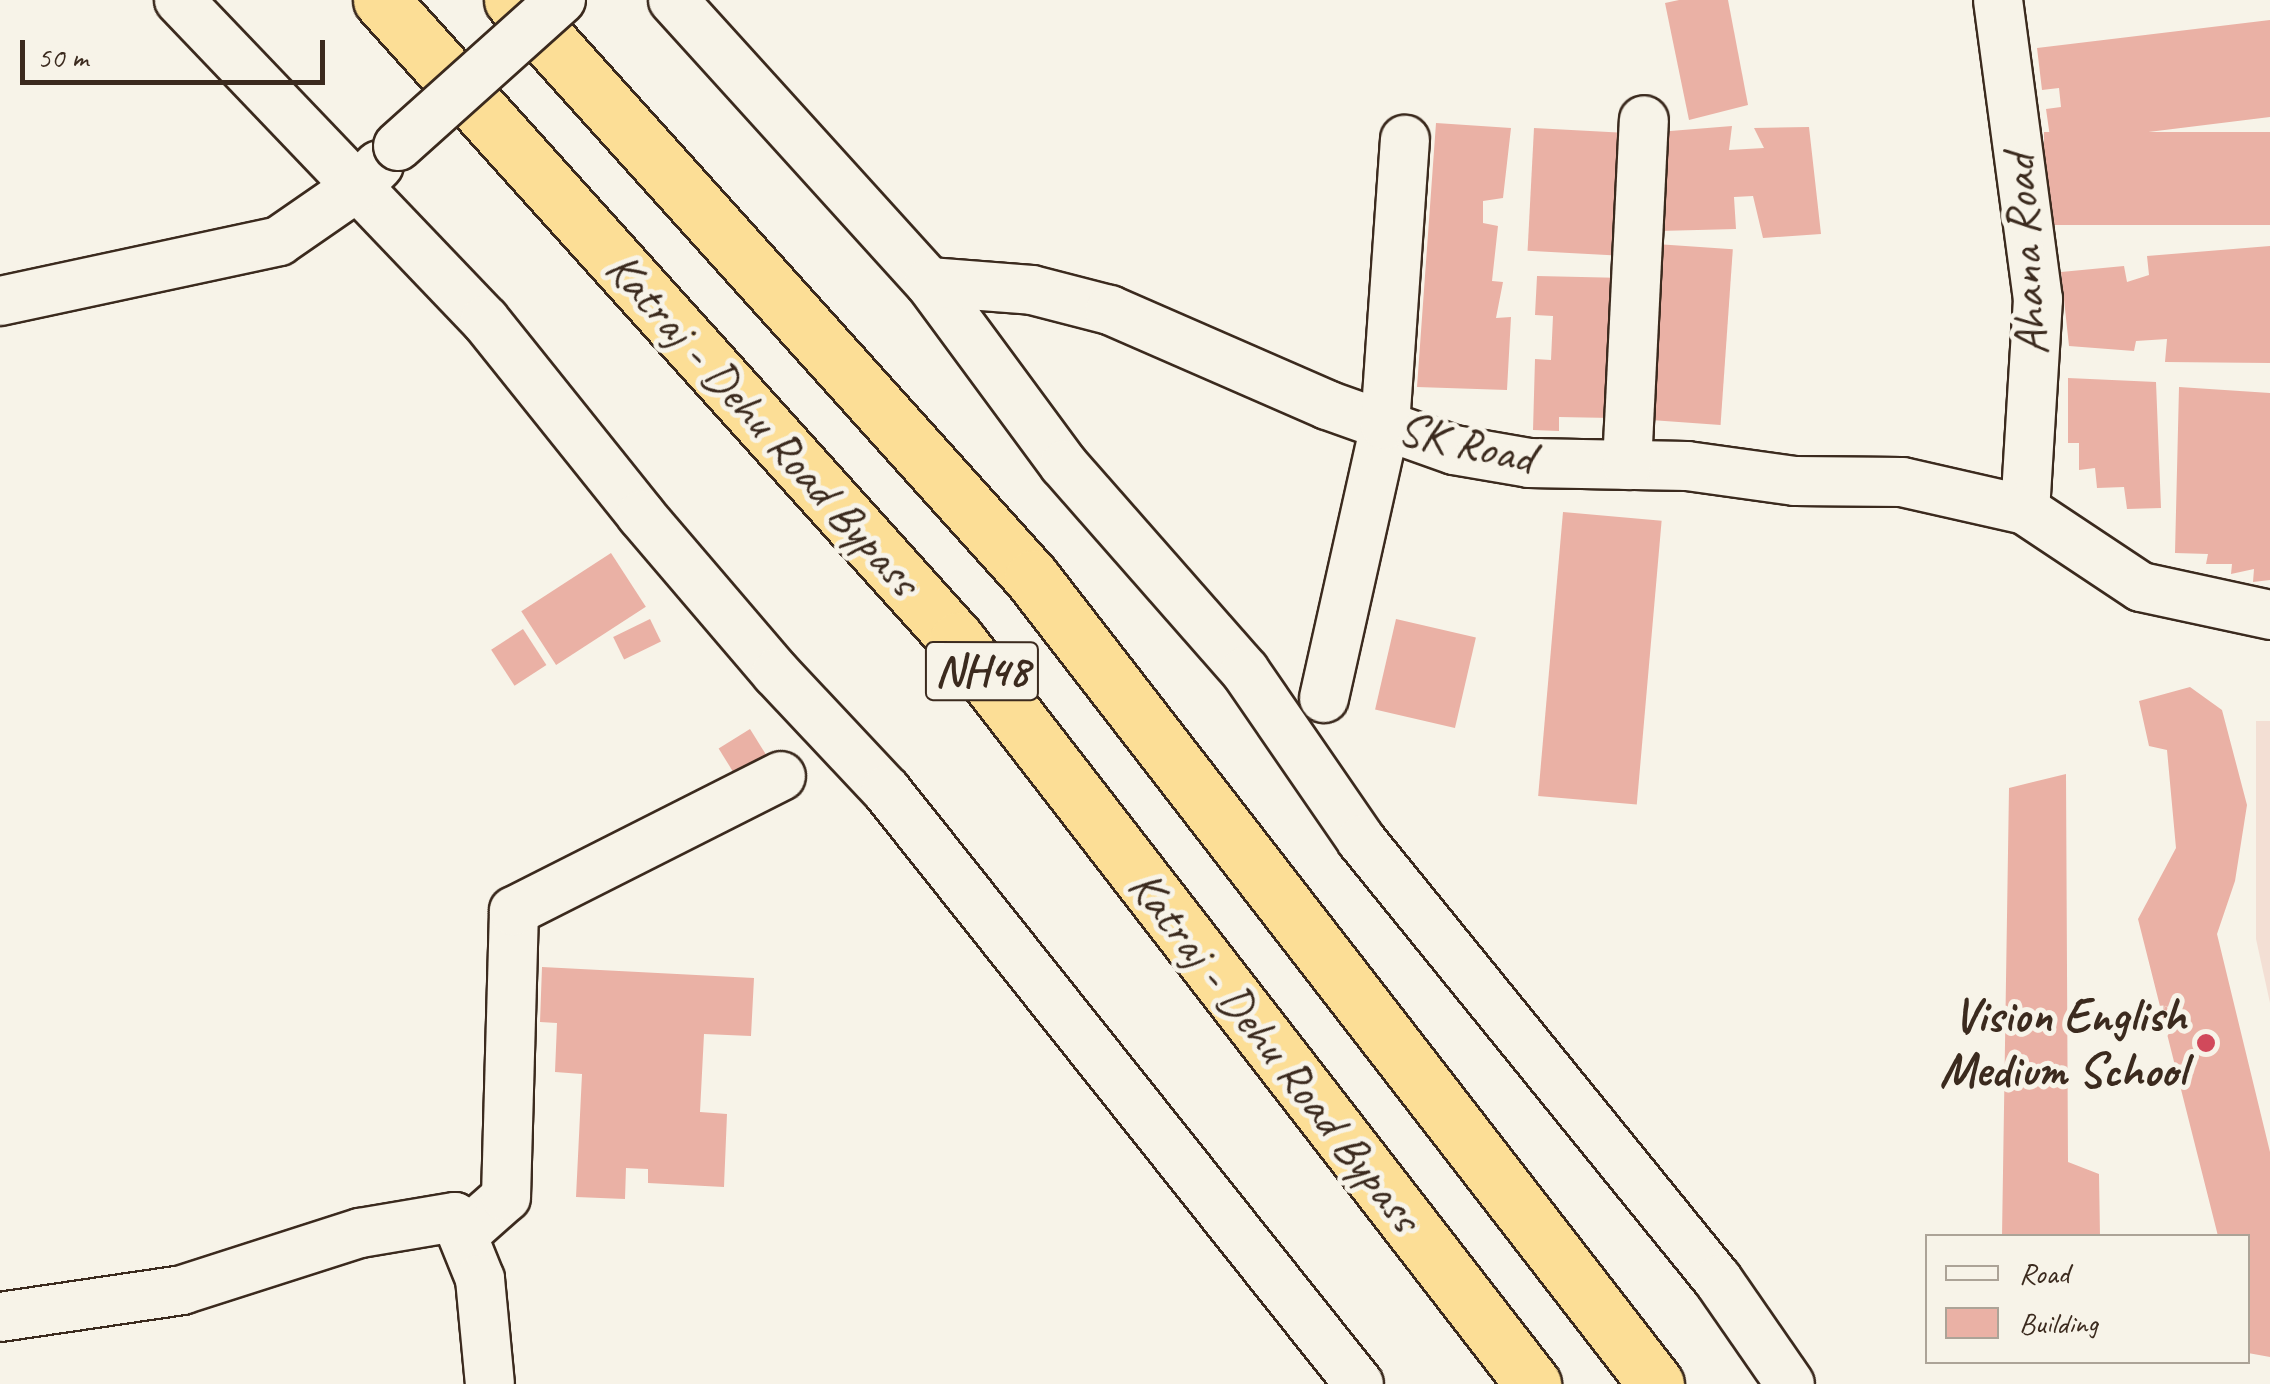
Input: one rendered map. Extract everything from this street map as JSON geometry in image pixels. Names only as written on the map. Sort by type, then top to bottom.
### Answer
[{"type":"highway","name":"Katraj - Dehu Road Bypass","points":[[381,0],[958,640],[1533,1384]]},
{"type":"highway","name":"Katraj - Dehu Road Bypass","points":[[512,0],[1032,578],[1656,1384]]},
{"type":"street","points":[[179,0],[485,320],[641,516],[776,673],[886,790],[1359,1384]]},
{"type":"street","points":[[0,300],[279,241],[357,187],[561,0]]},
{"type":"street","points":[[673,0],[929,282],[1064,465],[1245,671],[1361,840],[1718,1280],[1790,1384]]},
{"type":"street","name":"Ahana Road","points":[[1998,0],[2038,299],[2025,510]]},
{"type":"street","points":[[1627,465],[1644,120]]},
{"type":"street","points":[[1324,698],[1385,426],[1405,140]]},
{"type":"street","name":"SK Road","points":[[929,282],[1032,290],[1110,310],[1326,405],[1454,450],[1529,464],[1686,466],[1795,480],[1902,482],[2025,510]]},
{"type":"street","points":[[2025,510],[2141,587],[2270,615]]},
{"type":"street","points":[[463,1235],[506,1197],[514,911],[781,776]]},
{"type":"street","points":[[0,1317],[182,1290],[360,1233],[455,1216],[480,1279],[490,1384]]},
{"type":"shaded area","points":[[2256,721],[2270,721],[2270,1003],[2256,939]]},
{"type":"building","points":[[1728,0],[1748,105],[1689,120],[1665,3]]},
{"type":"building","points":[[2270,20],[2270,117],[2051,144],[2046,109],[2061,107],[2059,88],[2042,90],[2037,48]]},
{"type":"building","points":[[1436,123],[1511,128],[1503,198],[1483,201],[1483,223],[1498,226],[1492,281],[1503,282],[1496,318],[1511,317],[1507,390],[1417,387]]},
{"type":"building","points":[[1732,126],[1729,150],[1764,148],[1754,128],[1809,127],[1821,234],[1763,238],[1753,196],[1734,197],[1736,229],[1659,231],[1658,132]]},
{"type":"building","points":[[1534,128],[1632,133],[1625,256],[1528,251]]},
{"type":"building","points":[[2044,132],[2270,132],[2270,225],[2044,225]]},
{"type":"building","points":[[1656,244],[1733,249],[1721,425],[1644,420]]},
{"type":"building","points":[[2270,246],[2270,363],[2165,362],[2167,339],[2136,341],[2134,351],[2069,346],[2061,272],[2124,266],[2127,282],[2149,275],[2147,256]]},
{"type":"building","points":[[1537,276],[1626,278],[1612,418],[1559,417],[1559,431],[1533,430],[1535,359],[1551,360],[1553,316],[1535,315]]},
{"type":"building","points":[[2068,378],[2156,382],[2161,508],[2127,509],[2124,487],[2097,488],[2095,468],[2079,470],[2079,443],[2068,443]]},
{"type":"building","points":[[2179,387],[2270,393],[2270,580],[2253,582],[2254,569],[2231,574],[2232,564],[2206,564],[2208,554],[2175,553]]},
{"type":"building","points":[[1563,512],[1662,521],[1637,805],[1538,796]]},
{"type":"building","points":[[611,553],[646,607],[556,665],[521,611]]},
{"type":"building","points":[[650,619],[661,641],[624,659],[613,637]]},
{"type":"building","points":[[1396,619],[1476,637],[1455,728],[1375,710]]},
{"type":"building","points":[[523,629],[546,665],[515,686],[491,650]]},
{"type":"building","name":"Vision English Medium School","points":[[2190,687],[2222,710],[2247,805],[2235,881],[2217,934],[2270,1152],[2270,1357],[2250,1353],[2250,1234],[2217,1234],[2138,919],[2176,848],[2167,750],[2149,746],[2139,701]]},
{"type":"building","points":[[750,729],[769,760],[738,779],[719,749]]},
{"type":"building","points":[[2066,774],[2068,1162],[2099,1174],[2100,1234],[2002,1234],[2009,788]]},
{"type":"building","points":[[542,967],[754,978],[751,1036],[704,1034],[700,1112],[727,1114],[724,1187],[648,1183],[648,1169],[626,1168],[625,1199],[576,1197],[582,1074],[555,1072],[557,1023],[540,1022]]},
{"type":"place","name":"Vision English Medium School","points":[[2206,1043]]}]
